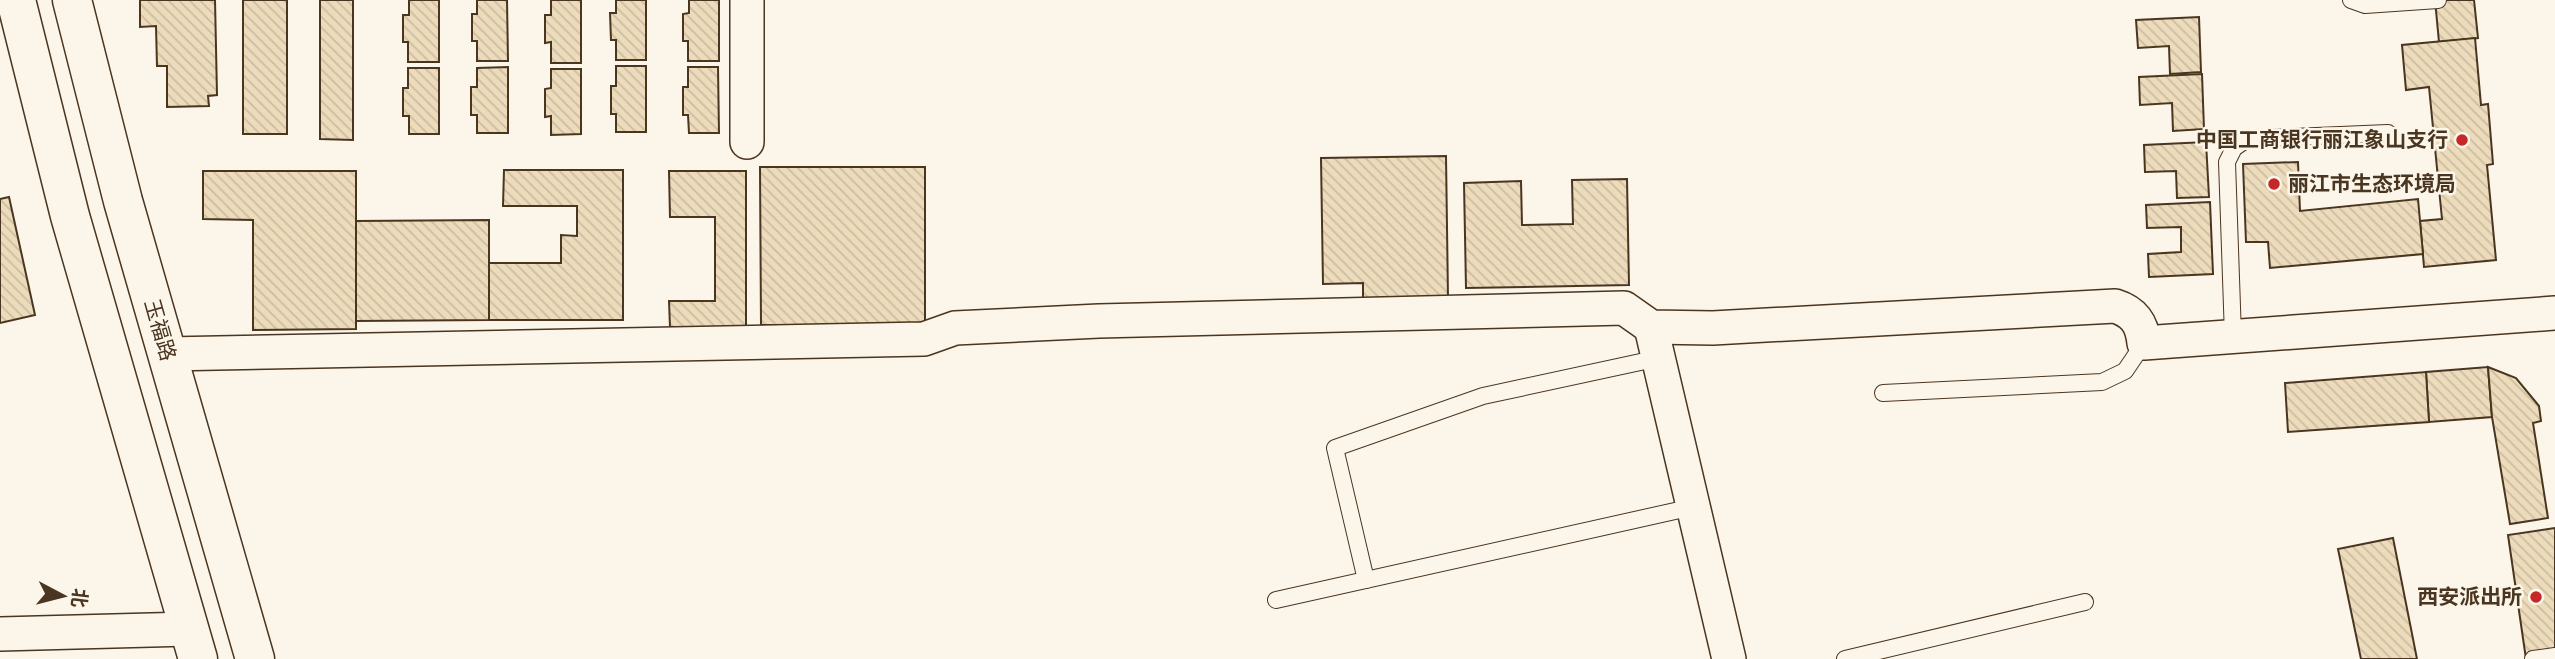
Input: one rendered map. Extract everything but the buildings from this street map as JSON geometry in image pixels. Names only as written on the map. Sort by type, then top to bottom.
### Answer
[{"type":"street","points":[[0,634],[193,644],[70,216],[16,0]]},
{"type":"street","name":"玉福路","points":[[72,0],[120,188],[255,659]]},
{"type":"street","points":[[747,0],[747,142]]},
{"type":"street","points":[[1655,343],[1713,328],[2115,306],[2135,317],[2140,325],[2144,343],[2555,313]]},
{"type":"street","points":[[167,354],[924,339],[955,328],[1099,321],[1623,308],[1655,343],[1729,659]]},
{"type":"lane","points":[[2360,2],[2438,0]]},
{"type":"lane","points":[[2233,336],[2227,162],[2234,148],[2248,139],[2388,133]]},
{"type":"lane","points":[[1366,580],[1335,448],[1483,396],[1655,343]]},
{"type":"lane","points":[[1883,393],[2102,382],[2125,372],[2144,343]]},
{"type":"lane","points":[[1276,600],[1693,508]]},
{"type":"lane","points":[[1845,659],[2085,602]]},
{"type":"lane","points":[[2533,659],[2555,656]]},
{"type":"place","name":"中国工商银行丽江象山支行","points":[[2462,140]]},
{"type":"place","name":"丽江市生态环境局","points":[[2274,184]]},
{"type":"place","name":"西安派出所","points":[[2536,597]]}]
